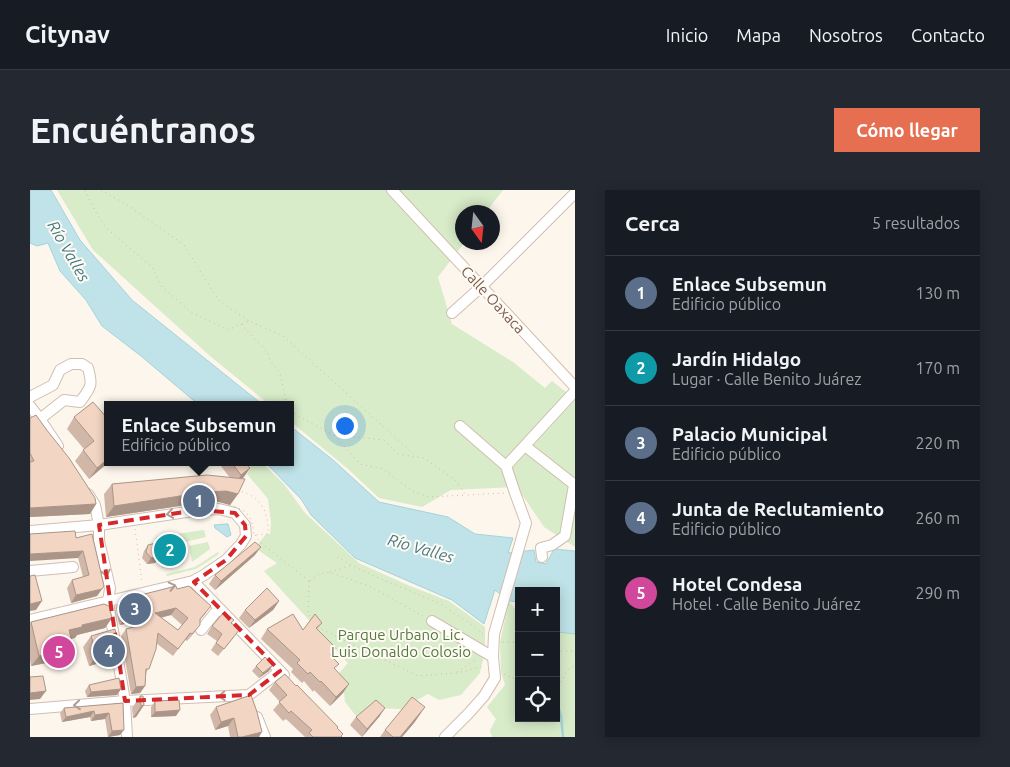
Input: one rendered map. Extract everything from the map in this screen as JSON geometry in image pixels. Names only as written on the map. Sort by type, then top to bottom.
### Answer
[{"type":"street","name":"Calle Oaxaca","points":[[392,190],[575,389]]},
{"type":"street","points":[[452,313],[575,193]]},
{"type":"street","points":[[30,397],[53,385],[60,370],[71,364],[82,364],[88,368],[92,382],[80,402],[64,400],[34,414],[65,458]]},
{"type":"street","points":[[506,466],[575,389]]},
{"type":"street","points":[[460,426],[506,466],[526,523],[494,638],[485,653]]},
{"type":"street","points":[[525,446],[575,485],[566,536],[552,545],[540,548],[542,557]]},
{"type":"street","points":[[85,489],[95,505],[99,525],[99,541],[110,588],[108,602],[124,701],[127,737]]},
{"type":"street","points":[[30,531],[99,525],[198,510],[219,509],[235,513],[247,525],[246,536],[231,555],[210,572],[193,581],[30,620]]},
{"type":"street","points":[[30,571],[74,567]]},
{"type":"street","points":[[193,581],[293,684]]},
{"type":"street","points":[[201,630],[219,608]]},
{"type":"street","points":[[432,621],[485,653],[495,670],[495,678],[484,696],[445,737]]},
{"type":"street","points":[[30,709],[124,701],[249,695],[280,671]]},
{"type":"street","points":[[249,695],[264,737]]},
{"type":"path","points":[[85,190],[105,227],[152,266],[162,287],[191,312],[228,330],[249,322]]},
{"type":"path","points":[[101,190],[129,206],[184,246],[218,302],[249,322],[283,336],[417,456]]},
{"type":"path","points":[[241,324],[268,353],[270,361],[280,373],[286,401]]},
{"type":"path","points":[[294,413],[334,435],[360,464],[383,469],[412,492],[429,497],[515,493]]},
{"type":"path","points":[[334,435],[384,440],[398,454],[424,458],[455,480],[466,495]]},
{"type":"path","points":[[254,535],[268,534],[269,524],[266,513],[257,499],[246,492],[237,490],[230,505],[238,507],[246,513],[253,524],[254,535],[260,542],[309,581]]},
{"type":"path","points":[[134,525],[142,586]]},
{"type":"path","points":[[337,557],[351,565],[439,603],[494,638],[515,641]]},
{"type":"path","points":[[309,581],[319,574],[351,565]]},
{"type":"path","points":[[329,572],[369,586],[432,621]]},
{"type":"path","points":[[309,581],[308,614],[313,620]]},
{"type":"path","points":[[318,625],[323,630],[418,676],[457,673],[480,667],[495,670],[515,679]]},
{"type":"path","points":[[320,633],[323,630]]},
{"type":"path","points":[[560,651],[575,651]]},
{"type":"path","points":[[457,673],[485,653]]},
{"type":"path","points":[[560,683],[569,668],[575,665]]},
{"type":"highlighted area","points":[[198,510],[235,513],[245,525],[246,536],[226,560],[194,582],[280,671],[249,695],[125,701],[99,525]]},
{"type":"green space","points":[[57,190],[503,190],[491,205],[455,205],[455,250],[459,250],[438,277],[452,324],[513,362],[545,388],[552,381],[575,399],[575,547],[544,527],[517,487],[451,490],[422,507],[379,498],[348,469],[294,424],[294,401],[265,401],[210,356],[93,250]]},
{"type":"green space","name":"Parque Urbano Lic. Luis Donaldo Colosio","points":[[251,466],[265,466],[284,484],[305,513],[359,563],[449,601],[485,627],[485,653],[480,673],[461,695],[439,700],[428,694],[401,709],[370,708],[357,717],[345,702],[344,693],[332,681],[348,663],[264,571],[277,563],[255,548],[266,534],[270,534],[271,523],[268,499],[247,474]]},
{"type":"green space","points":[[204,530],[206,537],[164,547],[156,541],[156,537]]},
{"type":"green space","points":[[208,542],[210,549],[192,562],[189,546]]},
{"type":"green space","points":[[218,552],[219,554],[196,569],[167,576],[166,574],[195,567]]},
{"type":"green space","points":[[182,553],[184,563],[162,568],[160,560]]},
{"type":"green space","points":[[509,601],[515,609],[515,722],[560,722],[560,632],[575,634],[575,737],[492,737],[490,730],[496,719],[487,707],[505,685],[501,672],[500,642]]},
{"type":"water","name":"Río Valles","points":[[30,190],[51,190],[80,240],[132,300],[258,401],[194,401],[102,326],[86,300],[60,271],[48,243],[37,246],[30,243]]},
{"type":"water","name":"Río Valles","points":[[294,429],[333,460],[379,502],[448,517],[475,534],[513,538],[508,553],[534,550],[536,562],[546,564],[554,549],[575,551],[575,634],[560,632],[560,587],[515,587],[515,602],[509,601],[495,590],[484,624],[452,600],[355,558],[311,515],[301,499],[269,466],[294,466]]},
{"type":"water","points":[[228,524],[231,535],[227,537],[215,528],[214,525]]},
{"type":"building","points":[[93,402],[104,414],[104,462],[97,468],[83,450],[94,441],[74,417]]},
{"type":"building","points":[[36,415],[69,458],[95,498],[96,504],[30,508],[30,462],[34,461],[30,453],[30,418]]},
{"type":"building","points":[[234,466],[248,466],[250,468],[241,475]]},
{"type":"building","points":[[207,475],[245,479],[238,494],[226,491],[207,492],[114,506],[112,484]]},
{"type":"building","points":[[75,531],[76,538],[92,534],[104,586],[102,589],[76,595],[72,580],[89,575],[83,551],[30,554],[30,534]]},
{"type":"building","points":[[255,542],[261,547],[221,581],[215,575]]},
{"type":"building","points":[[156,543],[161,549],[159,557],[151,558],[146,552],[148,545]]},
{"type":"building","points":[[35,575],[42,601],[30,604],[30,576]]},
{"type":"building","points":[[176,586],[177,589],[189,586],[211,606],[200,619],[200,625],[192,634],[190,633],[178,649],[158,633],[156,649],[149,669],[146,669],[145,686],[136,687],[126,629],[144,624],[142,614],[124,617],[121,600]],"holes":[[[176,608],[188,618],[178,630],[155,613]]]},
{"type":"building","points":[[267,588],[279,601],[255,620],[245,610]]},
{"type":"building","points":[[104,604],[109,606],[112,618],[69,630],[74,652],[64,654],[63,650],[39,656],[31,622]]},
{"type":"building","points":[[224,612],[234,620],[231,623],[240,629],[224,649],[216,643],[222,634],[212,626]]},
{"type":"building","points":[[293,614],[303,630],[315,614],[322,623],[316,628],[336,648],[330,655],[339,664],[334,668],[349,684],[336,697],[321,681],[310,672],[308,674],[297,663],[300,660],[267,629]]},
{"type":"building","points":[[115,629],[119,649],[97,655],[91,636]]},
{"type":"building","points":[[265,657],[273,665],[263,673],[256,666]]},
{"type":"building","points":[[285,674],[338,727],[343,734],[342,737],[313,737],[309,733],[312,730],[291,711],[289,713],[279,702],[287,695],[275,682]]},
{"type":"building","points":[[43,676],[46,691],[30,693],[30,677]]},
{"type":"building","points":[[119,678],[121,689],[91,692],[89,685]]},
{"type":"building","points":[[251,695],[262,732],[238,737],[234,718],[221,722],[216,707]]},
{"type":"building","points":[[140,696],[143,696],[144,705],[141,706]]},
{"type":"building","points":[[412,697],[425,707],[400,737],[393,737],[385,730]]},
{"type":"building","points":[[179,700],[180,710],[155,712],[155,701]]},
{"type":"building","points":[[376,700],[385,708],[367,729],[356,717]]},
{"type":"building","points":[[123,703],[124,730],[112,731],[109,713],[95,715],[94,711],[66,717],[64,708]]},
{"type":"waterway","points":[[560,713],[563,737]]},
{"type":"place","name":"Enlace Subsemun","points":[[199,501]]},
{"type":"place","name":"Jardín Hidalgo","points":[[170,550]]},
{"type":"place","name":"Palacio Municipal","points":[[135,609]]},
{"type":"place","name":"Junta de Reclutamiento","points":[[109,651]]},
{"type":"place","name":"Hotel Condesa","points":[[59,652]]}]
